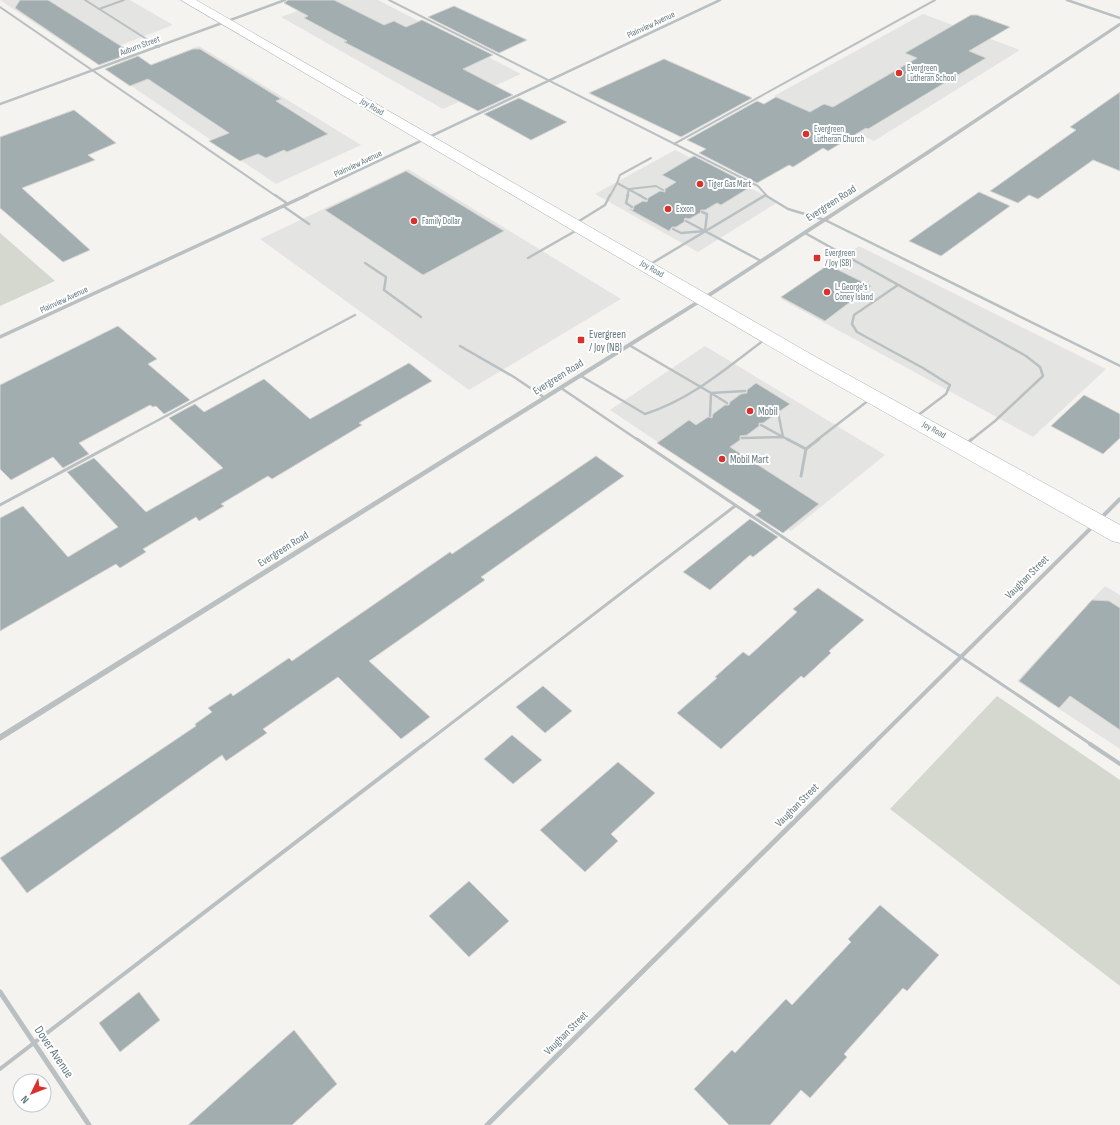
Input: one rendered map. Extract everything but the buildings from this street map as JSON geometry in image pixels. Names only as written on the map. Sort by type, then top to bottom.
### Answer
[{"type":"main road","name":"Joy Road","points":[[187,0],[768,337],[1120,535]]},
{"type":"street","name":"Auburn Street","points":[[0,104],[285,0]]},
{"type":"street","name":"Plainview Avenue","points":[[0,337],[427,139],[720,0]]},
{"type":"street","points":[[1067,0],[1120,18]]},
{"type":"street","name":"Evergreen Road","points":[[0,738],[704,299],[1120,24]]},
{"type":"street","name":"Vaughan Street","points":[[487,1125],[1120,499]]},
{"type":"street","name":"Dover Avenue","points":[[0,992],[89,1125]]},
{"type":"lane","points":[[85,0],[159,47]]},
{"type":"lane","points":[[99,9],[124,0]]},
{"type":"lane","points":[[389,0],[758,186],[764,196],[790,209],[825,220],[1120,366]]},
{"type":"lane","points":[[674,144],[936,0]]},
{"type":"lane","points":[[0,7],[288,204]]},
{"type":"lane","points":[[528,258],[577,226],[605,205],[620,175],[651,158]]},
{"type":"lane","points":[[617,183],[646,199]]},
{"type":"lane","points":[[629,189],[656,186],[662,190]]},
{"type":"lane","points":[[629,189],[626,203],[632,207]]},
{"type":"lane","points":[[647,266],[678,246],[764,196]]},
{"type":"lane","points":[[283,206],[309,224]]},
{"type":"lane","points":[[702,212],[707,214],[705,231]]},
{"type":"lane","points":[[686,221],[761,261]]},
{"type":"lane","points":[[673,229],[681,233],[705,231]]},
{"type":"lane","points":[[805,233],[1026,356],[1040,367],[1043,376],[963,447]]},
{"type":"lane","points":[[365,263],[386,277],[384,290],[421,317]]},
{"type":"lane","points":[[898,285],[854,315],[851,320],[852,325],[857,332],[923,368],[950,385],[946,394],[913,419]]},
{"type":"lane","points":[[0,505],[355,315]]},
{"type":"lane","points":[[581,376],[619,400],[645,414],[660,411],[699,387],[768,337]]},
{"type":"lane","points":[[629,345],[728,403]]},
{"type":"lane","points":[[460,346],[514,377],[545,398]]},
{"type":"lane","points":[[560,388],[1120,764]]},
{"type":"lane","points":[[711,393],[745,391]]},
{"type":"lane","points":[[710,416],[711,393]]},
{"type":"lane","points":[[801,476],[806,449],[874,397]]},
{"type":"lane","points":[[778,412],[783,437]]},
{"type":"lane","points":[[761,425],[806,449]]},
{"type":"lane","points":[[742,438],[783,437]]},
{"type":"lane","points":[[0,1069],[735,506]]},
{"type":"shaded area","points":[[0,0],[130,0],[173,25],[87,58]]},
{"type":"shaded area","points":[[327,0],[378,0],[521,74],[443,109],[281,17]]},
{"type":"shaded area","name":"Evergreen Lutheran School","points":[[923,14],[1020,50],[874,141],[774,96]]},
{"type":"shaded area","points":[[199,46],[361,145],[276,184],[118,77]]},
{"type":"shaded area","points":[[675,150],[778,202],[698,252],[595,194]]},
{"type":"shaded area","points":[[408,169],[621,299],[469,390],[260,239]]},
{"type":"shaded area","points":[[0,233],[55,281],[0,306]]},
{"type":"shaded area","points":[[859,246],[1106,369],[1033,437],[781,299]]},
{"type":"shaded area","points":[[705,346],[885,455],[791,531],[610,410]]},
{"type":"shaded area","points":[[1105,586],[1120,595],[1120,749],[1017,681]]},
{"type":"shaded area","points":[[997,696],[1120,780],[1120,986],[890,809]]},
{"type":"place","name":"Evergreen Lutheran School","points":[[899,73]]},
{"type":"place","name":"Evergreen Lutheran Church","points":[[806,134]]},
{"type":"place","name":"Tiger Gas Mart","points":[[700,184]]},
{"type":"place","name":"Exxon","points":[[668,209]]},
{"type":"place","name":"Family Dollar","points":[[414,221]]},
{"type":"place","name":"Evergreen / Joy (SB)","points":[[817,258]]},
{"type":"place","name":"L. George's Coney Island","points":[[827,292]]},
{"type":"place","name":"Evergreen / Joy (NB)","points":[[581,340]]},
{"type":"place","name":"Mobil","points":[[750,411]]},
{"type":"place","name":"Mobil Mart","points":[[722,459]]}]
